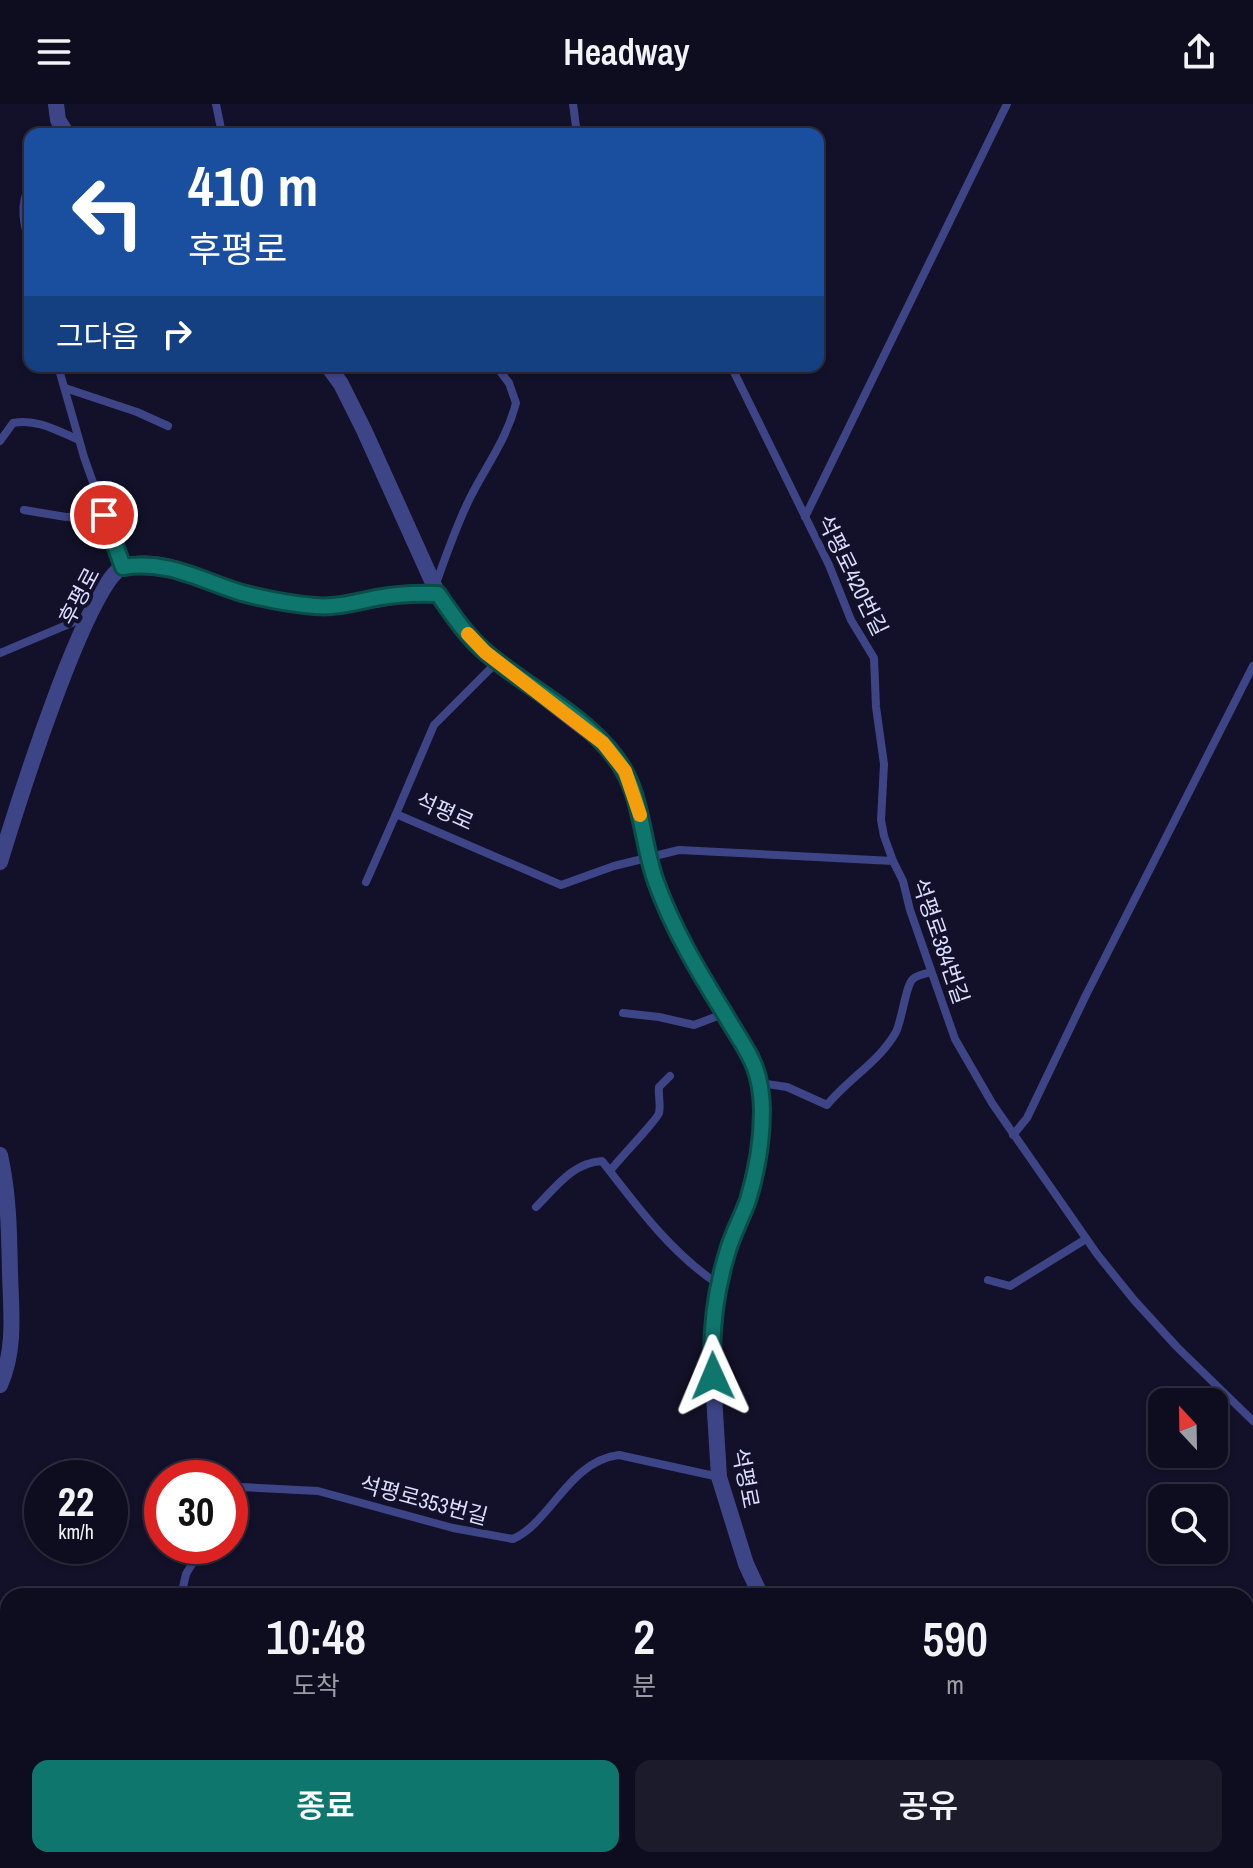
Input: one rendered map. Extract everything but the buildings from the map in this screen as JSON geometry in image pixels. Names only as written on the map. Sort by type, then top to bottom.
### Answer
[{"type":"street","points":[[52,105],[63,128]]},
{"type":"street","name":"석평로","points":[[332,372],[358,418],[436,590],[470,638],[552,701],[614,755],[625,771],[634,793],[655,881],[671,919],[724,1014],[752,1056],[760,1083],[762,1134],[756,1171],[718,1284],[711,1347],[719,1477],[741,1551],[757,1588]]},
{"type":"street","name":"후평로","points":[[0,862],[49,715],[90,615],[105,584],[123,567],[142,564],[168,567],[245,594],[317,606],[436,590]]},
{"type":"street","points":[[0,1155],[10,1216],[12,1322],[10,1350],[0,1385]]},
{"type":"lane","points":[[216,104],[221,128]]},
{"type":"lane","points":[[573,104],[576,128]]},
{"type":"lane","points":[[805,517],[1007,104]]},
{"type":"lane","points":[[60,372],[79,440],[123,567]]},
{"type":"lane","points":[[436,590],[471,496],[496,455],[514,412],[514,392],[500,372]]},
{"type":"lane","name":"석평로420번길","points":[[734,372],[829,565],[851,620],[874,658],[876,707],[884,764],[881,820],[893,861]]},
{"type":"lane","points":[[65,388],[137,412],[168,426]]},
{"type":"lane","points":[[0,441],[13,423],[23,421],[41,424],[79,440]]},
{"type":"lane","points":[[24,510],[66,517],[104,515]]},
{"type":"lane","points":[[0,653],[90,615]]},
{"type":"lane","name":"석평로","points":[[498,661],[434,725],[396,814],[561,885],[649,856]]},
{"type":"lane","points":[[1013,1135],[1027,1118],[1253,666]]},
{"type":"lane","points":[[366,882],[396,814]]},
{"type":"lane","name":"석평로384번길","points":[[649,856],[679,850],[893,861],[903,881],[930,972],[955,1039],[1013,1135],[1086,1239],[1156,1325],[1253,1421]]},
{"type":"lane","points":[[760,1083],[787,1087],[827,1105],[882,1051],[896,1032],[912,979],[930,972]]},
{"type":"lane","points":[[623,1013],[694,1025],[724,1014]]},
{"type":"lane","points":[[610,1171],[623,1152],[655,1120],[660,1112],[659,1087],[670,1076]]},
{"type":"lane","points":[[536,1207],[572,1171],[585,1162],[602,1161],[652,1224],[703,1274],[718,1284]]},
{"type":"lane","points":[[988,1280],[1010,1286],[1086,1239]]},
{"type":"lane","name":"석평로353번길","points":[[248,1487],[318,1491],[453,1528],[513,1539],[531,1527],[570,1483],[606,1456],[619,1455],[719,1477]]},
{"type":"lane","points":[[183,1588],[192,1564]]},
{"type":"slow traffic","points":[[468,634],[485,652],[603,743],[625,771],[640,815]]},
{"type":"route","points":[[104,515],[123,567],[142,564],[168,567],[245,594],[317,606],[411,593],[438,594],[470,638],[485,652],[552,701],[614,755],[634,793],[655,881],[671,919],[724,1014],[752,1056],[760,1083],[762,1134],[759,1153],[747,1201],[718,1284],[711,1347],[713,1376]]}]
